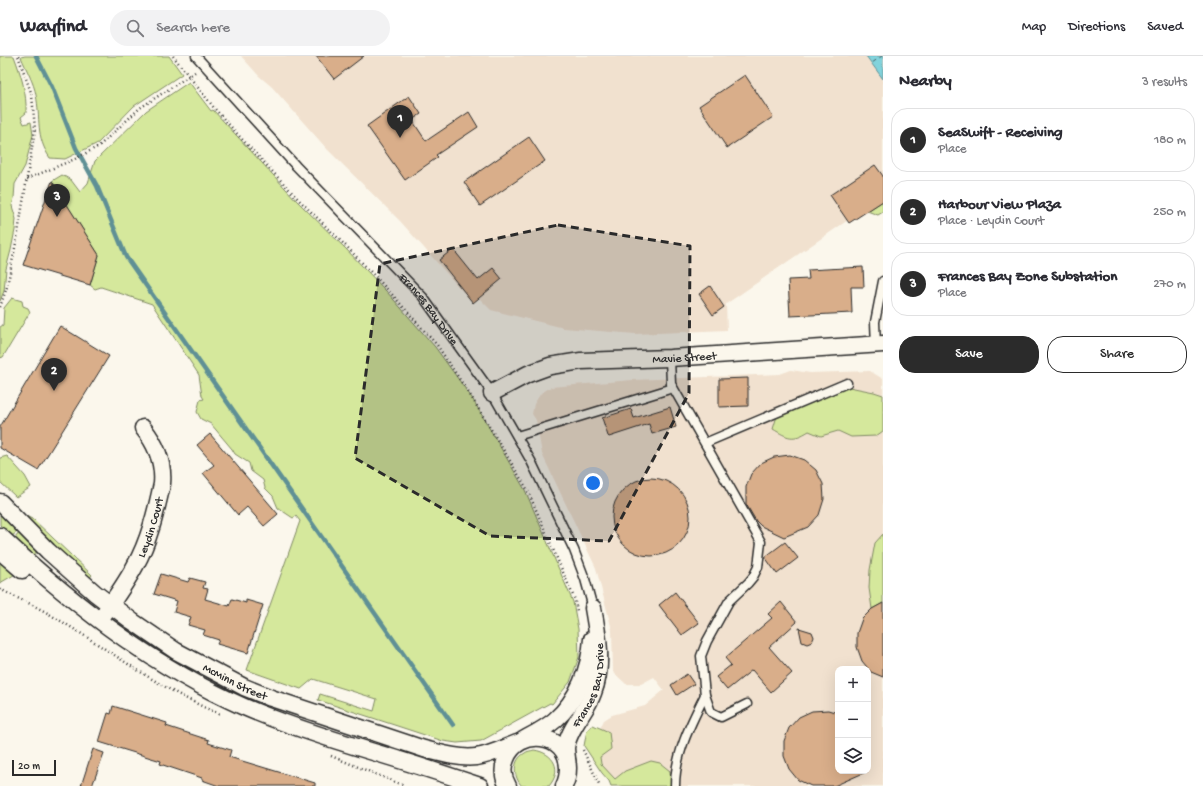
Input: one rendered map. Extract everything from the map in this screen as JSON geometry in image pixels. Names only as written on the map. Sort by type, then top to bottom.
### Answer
[{"type":"street","name":"Mavie Street","points":[[492,393],[528,374],[550,366],[581,361],[670,358],[879,345]]},
{"type":"street","name":"Leydin Court","points":[[100,620],[128,578],[144,549],[162,484],[163,475],[157,450],[151,438],[143,428]]},
{"type":"street","name":"McMinn Street","points":[[0,502],[62,564],[110,605],[176,651],[244,687],[271,698],[444,755],[475,757],[495,752],[520,741]]},
{"type":"street","name":"McMinn Street","points":[[0,536],[56,585],[100,620],[140,649],[196,683],[242,706],[313,733],[458,782],[480,786]]},
{"type":"street","name":"McMinn Street","points":[[0,551],[52,594],[73,607],[100,620]]},
{"type":"street","name":"Frances Bay Drive","points":[[520,741],[536,734],[556,720],[566,709],[578,690],[585,674],[592,643],[585,611]]},
{"type":"street","name":"Frances Bay Drive","points":[[564,786],[568,776],[566,749],[568,740],[593,694],[598,676],[599,645],[585,611]]},
{"type":"street","points":[[508,786],[504,778],[504,768],[508,753],[520,741],[531,738],[550,740],[562,749],[579,786]]},
{"type":"lane","name":"Frances Bay Drive","points":[[196,56],[296,166],[422,297],[492,393],[531,462],[574,550],[585,579],[585,611]]},
{"type":"lane","points":[[879,345],[875,322],[883,281]]},
{"type":"lane","points":[[670,358],[670,378],[673,388],[761,542],[758,567],[748,583],[729,601],[707,641],[701,656],[705,695],[711,712],[721,717],[748,704]]},
{"type":"lane","points":[[705,443],[847,383]]},
{"type":"lane","points":[[517,436],[673,388]]},
{"type":"lane","points":[[675,786],[675,777],[680,752],[690,726],[705,695]]},
{"type":"path","points":[[0,307],[7,287],[18,233],[36,129],[32,95],[18,56]]},
{"type":"path","points":[[173,56],[240,137],[300,201],[388,290],[437,345],[472,398],[527,489],[575,600],[585,611]]},
{"type":"path","points":[[27,179],[75,159],[99,146],[140,108],[189,77],[204,65]]},
{"type":"path","points":[[582,745],[583,751],[600,786]]},
{"type":"highlighted area","points":[[558,225],[690,246],[689,393],[609,541],[490,536],[355,458],[380,264]]},
{"type":"shaded area","points":[[241,56],[866,56],[883,79],[883,196],[726,304],[727,330],[635,334],[564,328],[491,310],[479,298],[473,303],[400,221],[327,149],[272,87],[259,76]]},
{"type":"shaded area","points":[[791,370],[810,373],[870,371],[883,379],[883,786],[616,786],[590,750],[604,720],[612,715],[645,706],[664,690],[654,677],[641,684],[626,684],[613,672],[612,630],[596,568],[542,454],[536,420],[532,414],[534,404],[541,393],[551,387],[632,380],[780,374]]},
{"type":"green space","points":[[0,56],[14,56],[26,98],[26,113],[21,117],[24,124],[31,122],[33,135],[25,166],[15,184],[12,206],[16,219],[15,230],[6,269],[4,291],[0,301],[1,123]]},
{"type":"green space","points":[[169,56],[182,74],[134,106],[98,143],[65,159],[50,158],[45,150],[40,135],[35,90],[21,57]]},
{"type":"green space","points":[[189,82],[211,111],[213,110],[298,202],[387,292],[435,347],[472,398],[525,490],[573,602],[578,629],[579,657],[570,682],[552,704],[550,703],[481,741],[457,743],[443,741],[318,700],[320,694],[374,711],[377,699],[313,679],[301,689],[247,670],[300,521],[296,516],[293,518],[278,508],[273,496],[265,488],[263,480],[251,471],[249,463],[235,454],[211,424],[201,419],[197,412],[200,400],[204,399],[202,396],[199,375],[152,304],[101,287],[95,289],[90,285],[99,255],[52,181],[62,175],[71,180],[80,192],[88,183],[95,161],[146,111]]},
{"type":"green space","points":[[883,201],[883,212],[878,215],[867,211]]},
{"type":"green space","points":[[12,298],[22,301],[23,306],[28,308],[30,312],[3,357],[0,358],[0,327],[3,325],[4,308]]},
{"type":"green space","points":[[849,387],[883,395],[883,431],[876,436],[851,437],[838,431],[821,436],[809,431],[799,436],[791,437],[783,435],[773,429],[777,416],[839,389]]},
{"type":"green space","points":[[7,456],[25,476],[31,487],[16,497],[0,482],[0,458]]},
{"type":"green space","points":[[22,514],[34,520],[92,575],[89,579],[69,561]]},
{"type":"green space","points":[[0,515],[17,532],[12,536],[0,525]]},
{"type":"green space","points":[[19,533],[37,551],[33,556],[15,538]]},
{"type":"green space","points":[[883,534],[883,603],[872,609],[869,588],[870,570],[875,543]]},
{"type":"green space","points":[[0,556],[19,572],[0,583]]},
{"type":"green space","points":[[593,725],[609,732],[611,749],[600,757],[601,764],[615,779],[625,771],[651,761],[660,763],[670,771],[671,786],[611,786],[584,746],[587,730]]},
{"type":"green space","points":[[534,750],[547,755],[554,763],[556,768],[555,774],[549,786],[522,786],[517,778],[515,769],[518,760],[526,752]]},
{"type":"water","points":[[866,56],[883,56],[883,79]]},
{"type":"building","points":[[316,56],[364,56],[334,79]]},
{"type":"building","points":[[745,75],[773,117],[727,148],[699,106]]},
{"type":"building","points":[[409,96],[421,114],[412,120],[426,141],[469,112],[478,127],[436,155],[438,157],[405,180],[367,126]]},
{"type":"building","points":[[529,137],[545,161],[480,206],[464,182]]},
{"type":"building","points":[[875,165],[883,176],[883,201],[849,223],[830,195]]},
{"type":"building","points":[[52,181],[99,255],[90,285],[23,265]]},
{"type":"building","points":[[453,249],[478,280],[493,268],[502,279],[473,303],[439,260]]},
{"type":"building","points":[[863,267],[864,287],[851,287],[852,313],[790,316],[788,280],[809,279],[808,270]]},
{"type":"building","points":[[710,286],[724,307],[713,315],[699,294]]},
{"type":"building","points":[[60,326],[109,356],[38,470],[0,448],[0,427]]},
{"type":"building","points":[[748,378],[748,406],[719,407],[719,379]]},
{"type":"building","points":[[670,407],[676,427],[652,434],[649,424],[609,437],[602,418],[631,409],[634,418]]},
{"type":"building","points":[[210,434],[278,514],[264,526],[247,507],[238,515],[203,473],[214,465],[197,445]]},
{"type":"building","points":[[790,455],[804,460],[816,470],[823,484],[824,499],[819,515],[808,527],[784,537],[761,526],[756,521],[746,504],[746,487],[751,474],[761,463],[774,457]]},
{"type":"building","points":[[651,478],[666,481],[679,489],[687,502],[690,517],[687,532],[679,545],[666,553],[651,556],[636,553],[623,545],[615,532],[612,517],[615,502],[623,489],[636,481]]},
{"type":"building","points":[[785,542],[798,558],[777,574],[765,557]]},
{"type":"building","points":[[161,574],[188,582],[190,578],[205,582],[203,588],[208,589],[205,599],[229,606],[232,599],[246,603],[246,600],[263,605],[248,653],[217,644],[219,640],[203,635],[205,630],[188,625],[191,617],[174,612],[177,601],[154,594]]},
{"type":"building","points":[[675,592],[699,623],[682,635],[659,605]]},
{"type":"building","points":[[781,602],[797,622],[769,647],[792,673],[771,692],[752,670],[727,690],[716,677],[731,665],[725,658],[772,618],[768,614]]},
{"type":"building","points":[[883,603],[883,677],[871,672],[871,666],[866,666],[862,661],[857,647],[857,633],[862,619],[872,609]]},
{"type":"building","points":[[799,628],[812,632],[814,637],[812,642],[807,644],[802,642]]},
{"type":"building","points":[[687,674],[694,684],[677,695],[671,685]]},
{"type":"building","points":[[113,706],[167,723],[166,726],[209,740],[208,743],[231,750],[229,757],[315,783],[315,786],[219,786],[202,780],[202,778],[160,764],[161,761],[99,742],[108,713],[111,714]]},
{"type":"building","points":[[828,710],[835,712],[835,774],[861,774],[834,786],[811,786],[798,780],[789,769],[784,756],[784,741],[789,728],[799,717],[812,711]]},
{"type":"building","points":[[93,749],[104,753],[92,786],[81,786]]},
{"type":"waterway","points":[[36,56],[52,87],[76,148],[97,186],[126,257],[453,725]]},
{"type":"ferry route","points":[[872,63],[882,56]]},
{"type":"place","name":"SeaSwift - Receiving","points":[[400,138]]},
{"type":"place","name":"Frances Bay Zone Substation","points":[[57,217]]},
{"type":"place","name":"Harbour View Plaza","points":[[54,391]]}]
